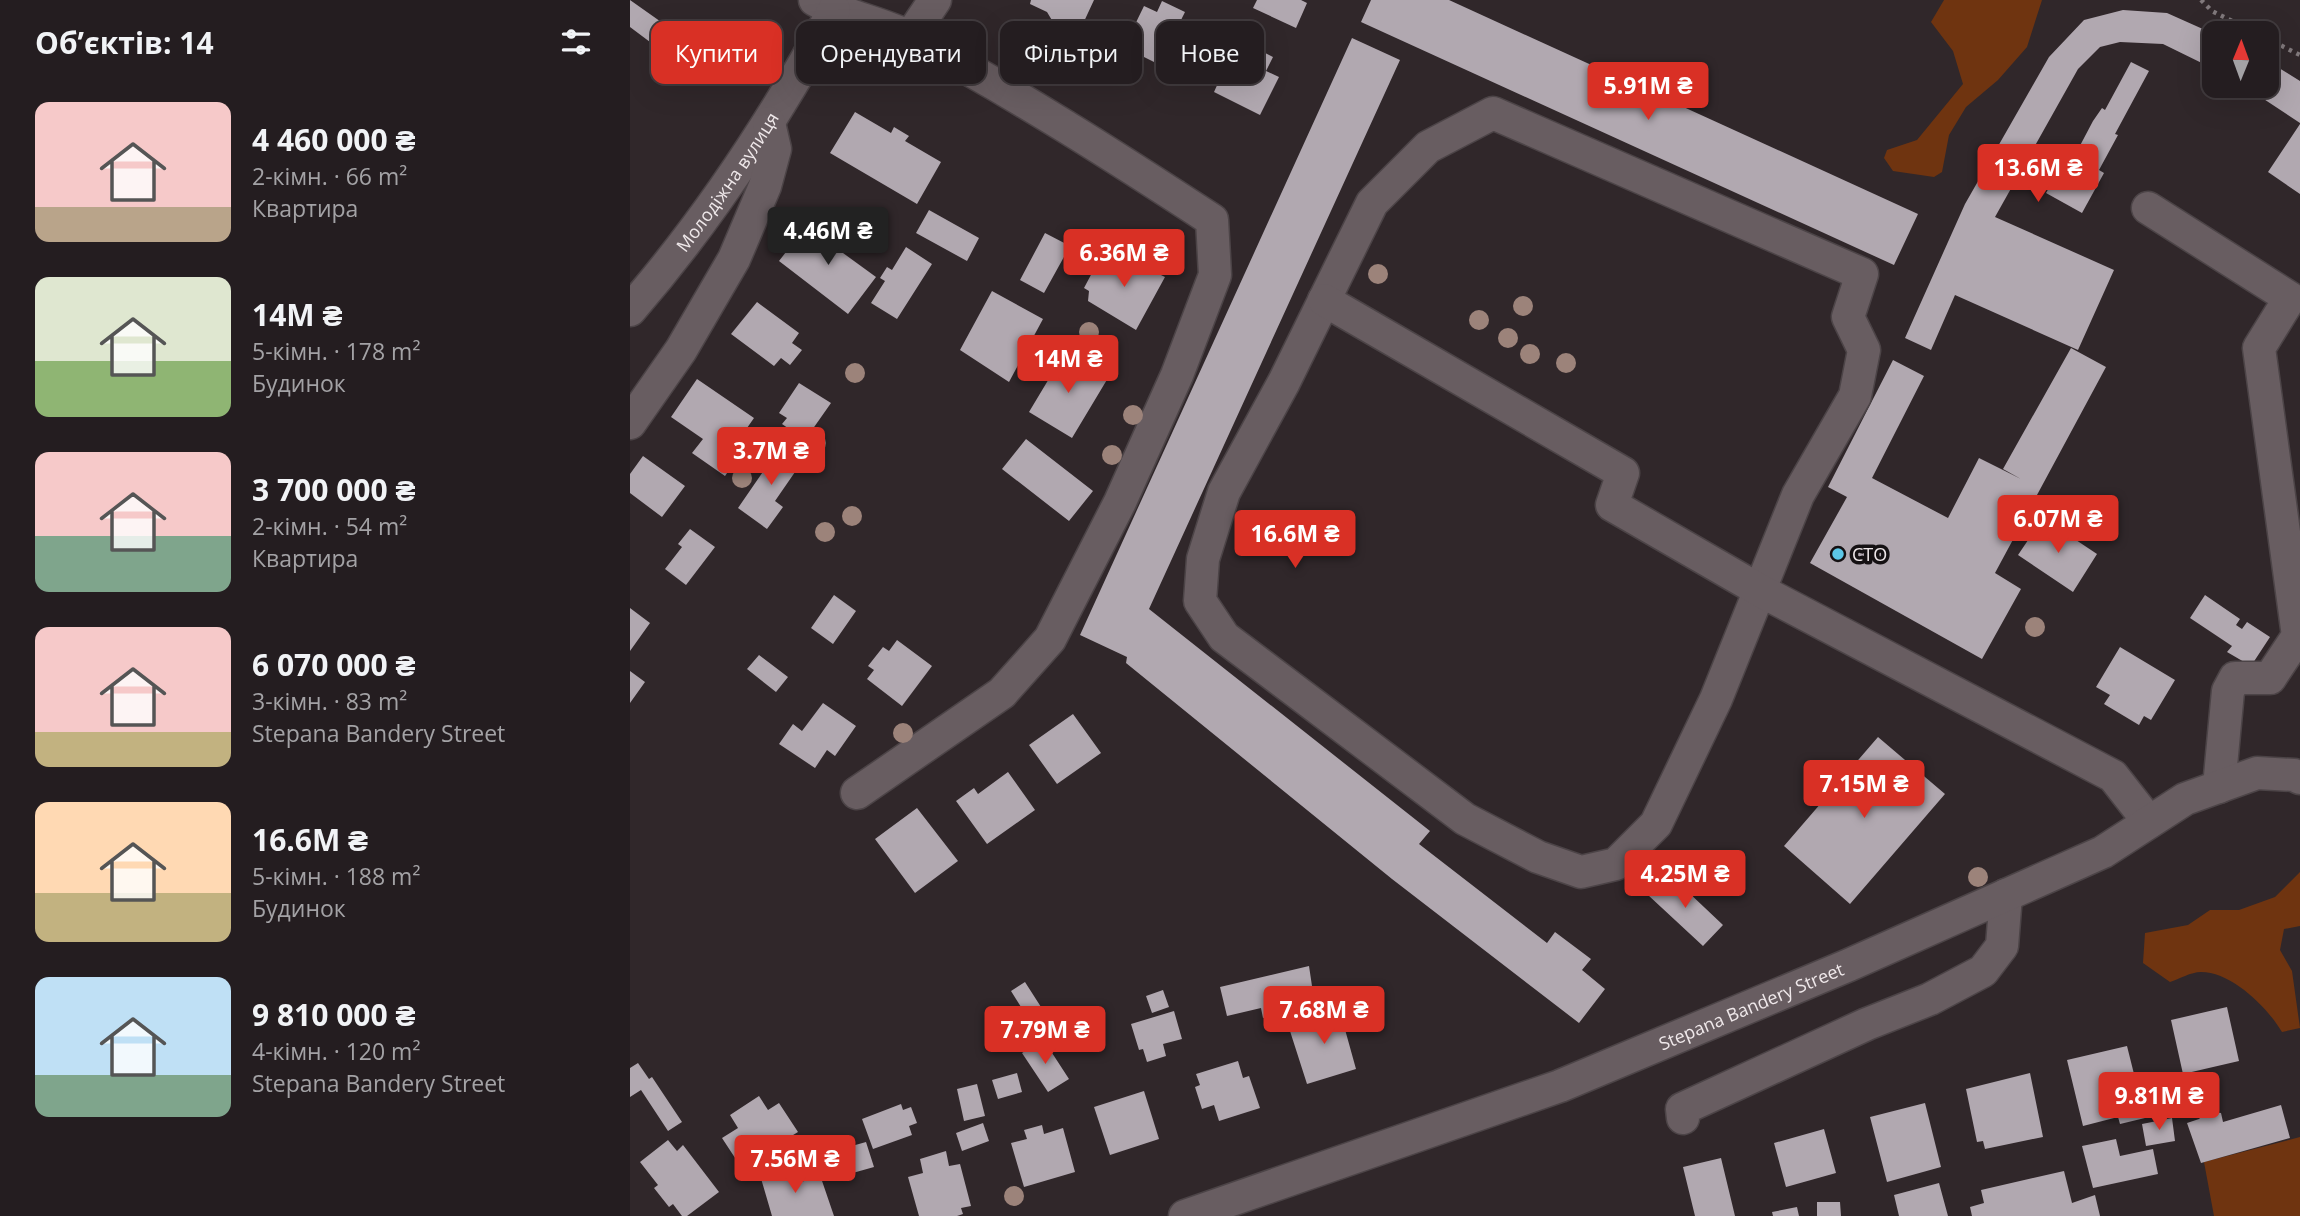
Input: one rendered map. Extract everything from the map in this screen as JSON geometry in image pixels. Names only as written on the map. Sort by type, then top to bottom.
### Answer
[{"type":"street","points":[[920,21],[934,0]]},
{"type":"street","points":[[824,5],[867,21]]},
{"type":"street","name":"Молодіжна вулиця","points":[[630,310],[680,253],[769,123],[824,5]]},
{"type":"street","points":[[857,793],[1002,694],[1050,639],[1121,502],[1215,275],[1212,220],[1052,116],[986,79]]},
{"type":"street","points":[[1493,113],[1862,274],[1848,317],[1864,350],[1855,396],[1798,495],[1716,699],[1656,824],[1616,864],[1581,872],[1538,857],[1465,819],[1224,638],[1200,601],[1203,559],[1224,492],[1324,300],[1372,203],[1428,147],[1493,113]]},
{"type":"street","points":[[630,423],[681,350],[734,259],[765,186],[775,149],[769,123]]},
{"type":"street","points":[[2148,208],[2290,298],[2259,348],[2298,636],[2270,678],[2235,678],[2228,691],[2219,787]]},
{"type":"street","points":[[1324,300],[1623,473],[1612,505],[1761,591],[2113,776],[2149,822]]},
{"type":"street","name":"Stepana Bandery Street","points":[[1185,1216],[1560,1086],[2103,852],[2185,799],[2257,773],[2294,775],[2300,779]]},
{"type":"street","points":[[1683,1118],[1682,1109],[1867,1024],[1930,999],[1983,971],[2002,946],[2006,895]]},
{"type":"path","points":[[2201,0],[2212,11],[2232,21]]},
{"type":"path","points":[[2279,44],[2300,55]]},
{"type":"shaded area","points":[[1944,0],[2042,0],[2027,47],[1998,80],[1966,107],[1949,135],[1942,172],[1934,177],[1893,171],[1884,158],[1887,150],[1917,140],[1963,84],[1953,51],[1931,22]]},
{"type":"shaded area","points":[[2300,872],[2300,926],[2284,929],[2280,950],[2292,971],[2300,1028],[2282,1032],[2258,1002],[2225,978],[2201,972],[2170,982],[2143,963],[2145,933],[2188,925],[2210,910],[2239,910],[2275,897]]},
{"type":"shaded area","points":[[2300,1137],[2300,1216],[2214,1216],[2204,1162]]},
{"type":"building","points":[[630,0],[660,21],[651,21],[650,42],[630,27]]},
{"type":"building","points":[[1031,0],[1094,0],[1084,21],[1052,21],[1047,12],[1030,4]]},
{"type":"building","points":[[1257,0],[1301,0],[1307,3],[1296,28],[1253,8]]},
{"type":"building","points":[[1371,0],[1449,0],[1918,214],[1894,265],[1361,22]]},
{"type":"building","points":[[1162,1],[1185,12],[1180,21],[1156,21],[1156,63],[1142,56],[1142,21],[1137,21],[1144,6],[1157,12]]},
{"type":"building","points":[[2123,10],[2167,13],[2202,29],[2202,63],[2163,44],[2120,42],[2100,47],[2078,69],[1995,217],[2114,270],[2078,350],[1955,295],[1931,350],[1905,338],[1965,204],[2049,57],[2084,20]]},
{"type":"building","points":[[1352,38],[1400,60],[1149,609],[1430,831],[1419,844],[1547,943],[1555,932],[1591,959],[1582,970],[1605,989],[1579,1023],[1392,879],[1126,663],[1127,657],[1080,635]]},
{"type":"building","points":[[1264,52],[1273,57],[1266,71],[1279,77],[1260,115],[1214,92],[1218,84],[1264,84]]},
{"type":"building","points":[[2131,62],[2149,71],[2115,134],[2118,135],[2099,170],[2104,173],[2082,213],[2046,193],[2068,154],[2074,157],[2093,121],[2102,108],[2105,110]]},
{"type":"building","points":[[2279,68],[2300,81],[2300,123],[2262,98],[2279,98]]},
{"type":"building","points":[[855,112],[891,133],[894,127],[909,136],[905,141],[941,162],[917,204],[830,153]]},
{"type":"building","points":[[2300,124],[2300,194],[2268,172]]},
{"type":"building","points":[[929,210],[979,238],[967,261],[916,233]]},
{"type":"building","points":[[807,225],[822,237],[831,226],[851,241],[843,253],[876,277],[848,314],[779,261]]},
{"type":"building","points":[[1045,233],[1070,246],[1044,293],[1020,280]]},
{"type":"building","points":[[906,247],[932,264],[897,319],[871,303],[885,281],[880,278],[887,267],[892,270]]},
{"type":"building","points":[[1114,252],[1165,277],[1136,330],[1088,301],[1089,291],[1084,288],[1093,271],[1097,273]]},
{"type":"building","points":[[992,291],[1043,319],[1009,382],[960,350]]},
{"type":"building","points":[[757,302],[799,333],[792,343],[802,350],[790,365],[781,358],[774,366],[731,334]]},
{"type":"building","points":[[2071,348],[2106,367],[1995,573],[2021,589],[1982,659],[1810,563],[1847,497],[1828,487],[1893,360],[1924,376],[1872,478],[1948,518],[1979,458],[2021,479],[2003,469]]},
{"type":"building","points":[[1065,352],[1108,378],[1072,438],[1029,412]]},
{"type":"building","points":[[697,379],[754,418],[733,448],[741,453],[725,476],[692,453],[703,439],[671,417]]},
{"type":"building","points":[[799,383],[831,403],[805,440],[782,424],[787,418],[779,413]]},
{"type":"building","points":[[1026,439],[1093,491],[1069,521],[1002,469]]},
{"type":"building","points":[[782,444],[804,459],[775,501],[783,507],[767,529],[738,508]]},
{"type":"building","points":[[643,456],[685,486],[662,517],[630,493],[630,474]]},
{"type":"building","points":[[2043,518],[2097,554],[2073,592],[2018,555]]},
{"type":"building","points":[[690,529],[715,547],[686,585],[665,569],[682,547],[678,544]]},
{"type":"building","points":[[834,595],[856,611],[833,644],[811,628]]},
{"type":"building","points":[[2205,595],[2240,619],[2236,625],[2242,629],[2247,622],[2270,637],[2251,666],[2227,652],[2232,646],[2190,618]]},
{"type":"building","points":[[630,608],[650,623],[630,651]]},
{"type":"building","points":[[897,640],[932,666],[902,706],[867,679],[874,670],[868,666],[883,647],[889,651]]},
{"type":"building","points":[[2120,647],[2175,680],[2151,720],[2144,716],[2139,725],[2104,704],[2110,695],[2096,687]]},
{"type":"building","points":[[759,655],[788,677],[776,692],[747,669]]},
{"type":"building","points":[[630,671],[645,682],[630,703]]},
{"type":"building","points":[[823,703],[856,726],[835,756],[827,750],[815,768],[779,744],[793,724],[802,731]]},
{"type":"building","points":[[1073,714],[1101,753],[1057,784],[1029,745]]},
{"type":"building","points":[[1878,737],[1945,794],[1850,904],[1784,846]]},
{"type":"building","points":[[1008,772],[1035,810],[987,844],[956,801],[974,788],[978,794]]},
{"type":"building","points":[[917,808],[958,861],[915,893],[875,839]]},
{"type":"building","points":[[1668,873],[1723,925],[1703,946],[1648,895]]},
{"type":"building","points":[[1309,966],[1315,1006],[1263,1018],[1261,1008],[1227,1016],[1220,987]]},
{"type":"building","points":[[1025,982],[1041,1007],[1026,1015],[1011,991]]},
{"type":"building","points":[[1163,990],[1169,1007],[1152,1013],[1146,996]]},
{"type":"building","points":[[1336,997],[1356,1069],[1307,1084],[1290,1031],[1325,1021],[1319,1002]]},
{"type":"building","points":[[2227,1007],[2239,1061],[2183,1074],[2171,1020]]},
{"type":"building","points":[[1174,1011],[1182,1039],[1163,1044],[1166,1056],[1147,1062],[1143,1049],[1139,1050],[1131,1024]]},
{"type":"building","points":[[1043,1039],[1069,1079],[1048,1092],[1022,1053]]},
{"type":"building","points":[[2127,1046],[2145,1118],[2120,1124],[2118,1117],[2083,1126],[2067,1060]]},
{"type":"building","points":[[1238,1061],[1243,1078],[1249,1076],[1260,1108],[1219,1121],[1214,1105],[1202,1109],[1195,1087],[1200,1085],[1196,1074]]},
{"type":"building","points":[[638,1063],[649,1079],[652,1077],[682,1122],[668,1131],[641,1090],[630,1097],[630,1068]]},
{"type":"building","points":[[1017,1073],[1022,1092],[998,1099],[992,1080]]},
{"type":"building","points":[[2030,1073],[2043,1137],[1985,1149],[1983,1141],[1977,1142],[1966,1089]]},
{"type":"building","points":[[977,1084],[985,1116],[964,1121],[957,1089]]},
{"type":"building","points":[[1144,1091],[1159,1139],[1110,1155],[1094,1107]]},
{"type":"building","points":[[759,1096],[768,1110],[779,1103],[798,1132],[741,1167],[722,1138],[738,1128],[730,1115]]},
{"type":"building","points":[[1925,1103],[1941,1167],[1887,1182],[1870,1117]]},
{"type":"building","points":[[901,1104],[903,1110],[911,1107],[917,1123],[909,1126],[912,1135],[873,1149],[862,1119]]},
{"type":"building","points":[[2281,1105],[2290,1138],[2201,1163],[2187,1123],[2199,1119],[2207,1111],[2221,1113],[2223,1122]]},
{"type":"building","points":[[2172,1118],[2175,1141],[2146,1146],[2142,1124]]},
{"type":"building","points":[[983,1123],[989,1141],[962,1151],[956,1133]]},
{"type":"building","points":[[1042,1125],[1044,1134],[1063,1128],[1075,1172],[1024,1187],[1011,1143],[1027,1139],[1024,1130]]},
{"type":"building","points":[[1824,1129],[1836,1173],[1786,1187],[1774,1143]]},
{"type":"building","points":[[2116,1139],[2120,1156],[2153,1149],[2158,1174],[2093,1188],[2082,1146]]},
{"type":"building","points":[[668,1140],[677,1151],[683,1145],[719,1192],[687,1216],[682,1216],[673,1204],[669,1207],[654,1188],[658,1185],[640,1162]]},
{"type":"building","points":[[866,1142],[874,1167],[842,1176],[834,1151]]},
{"type":"building","points":[[946,1151],[949,1166],[960,1164],[971,1206],[961,1208],[963,1214],[957,1216],[919,1216],[908,1177],[923,1173],[920,1159]]},
{"type":"building","points":[[1721,1158],[1735,1216],[1695,1216],[1683,1167]]},
{"type":"building","points":[[789,1165],[796,1184],[820,1175],[834,1216],[772,1216],[760,1175]]},
{"type":"building","points":[[2064,1171],[2072,1203],[2095,1195],[2100,1216],[1972,1216],[1970,1207],[1984,1203],[1981,1190]]},
{"type":"building","points":[[1939,1183],[1948,1216],[1899,1216],[1894,1195]]},
{"type":"building","points":[[1817,1202],[1840,1202],[1841,1216],[1817,1216]]},
{"type":"building","points":[[1797,1207],[1799,1216],[1773,1216],[1772,1212]]},
{"type":"place","name":"СТО","points":[[1838,554]]}]
